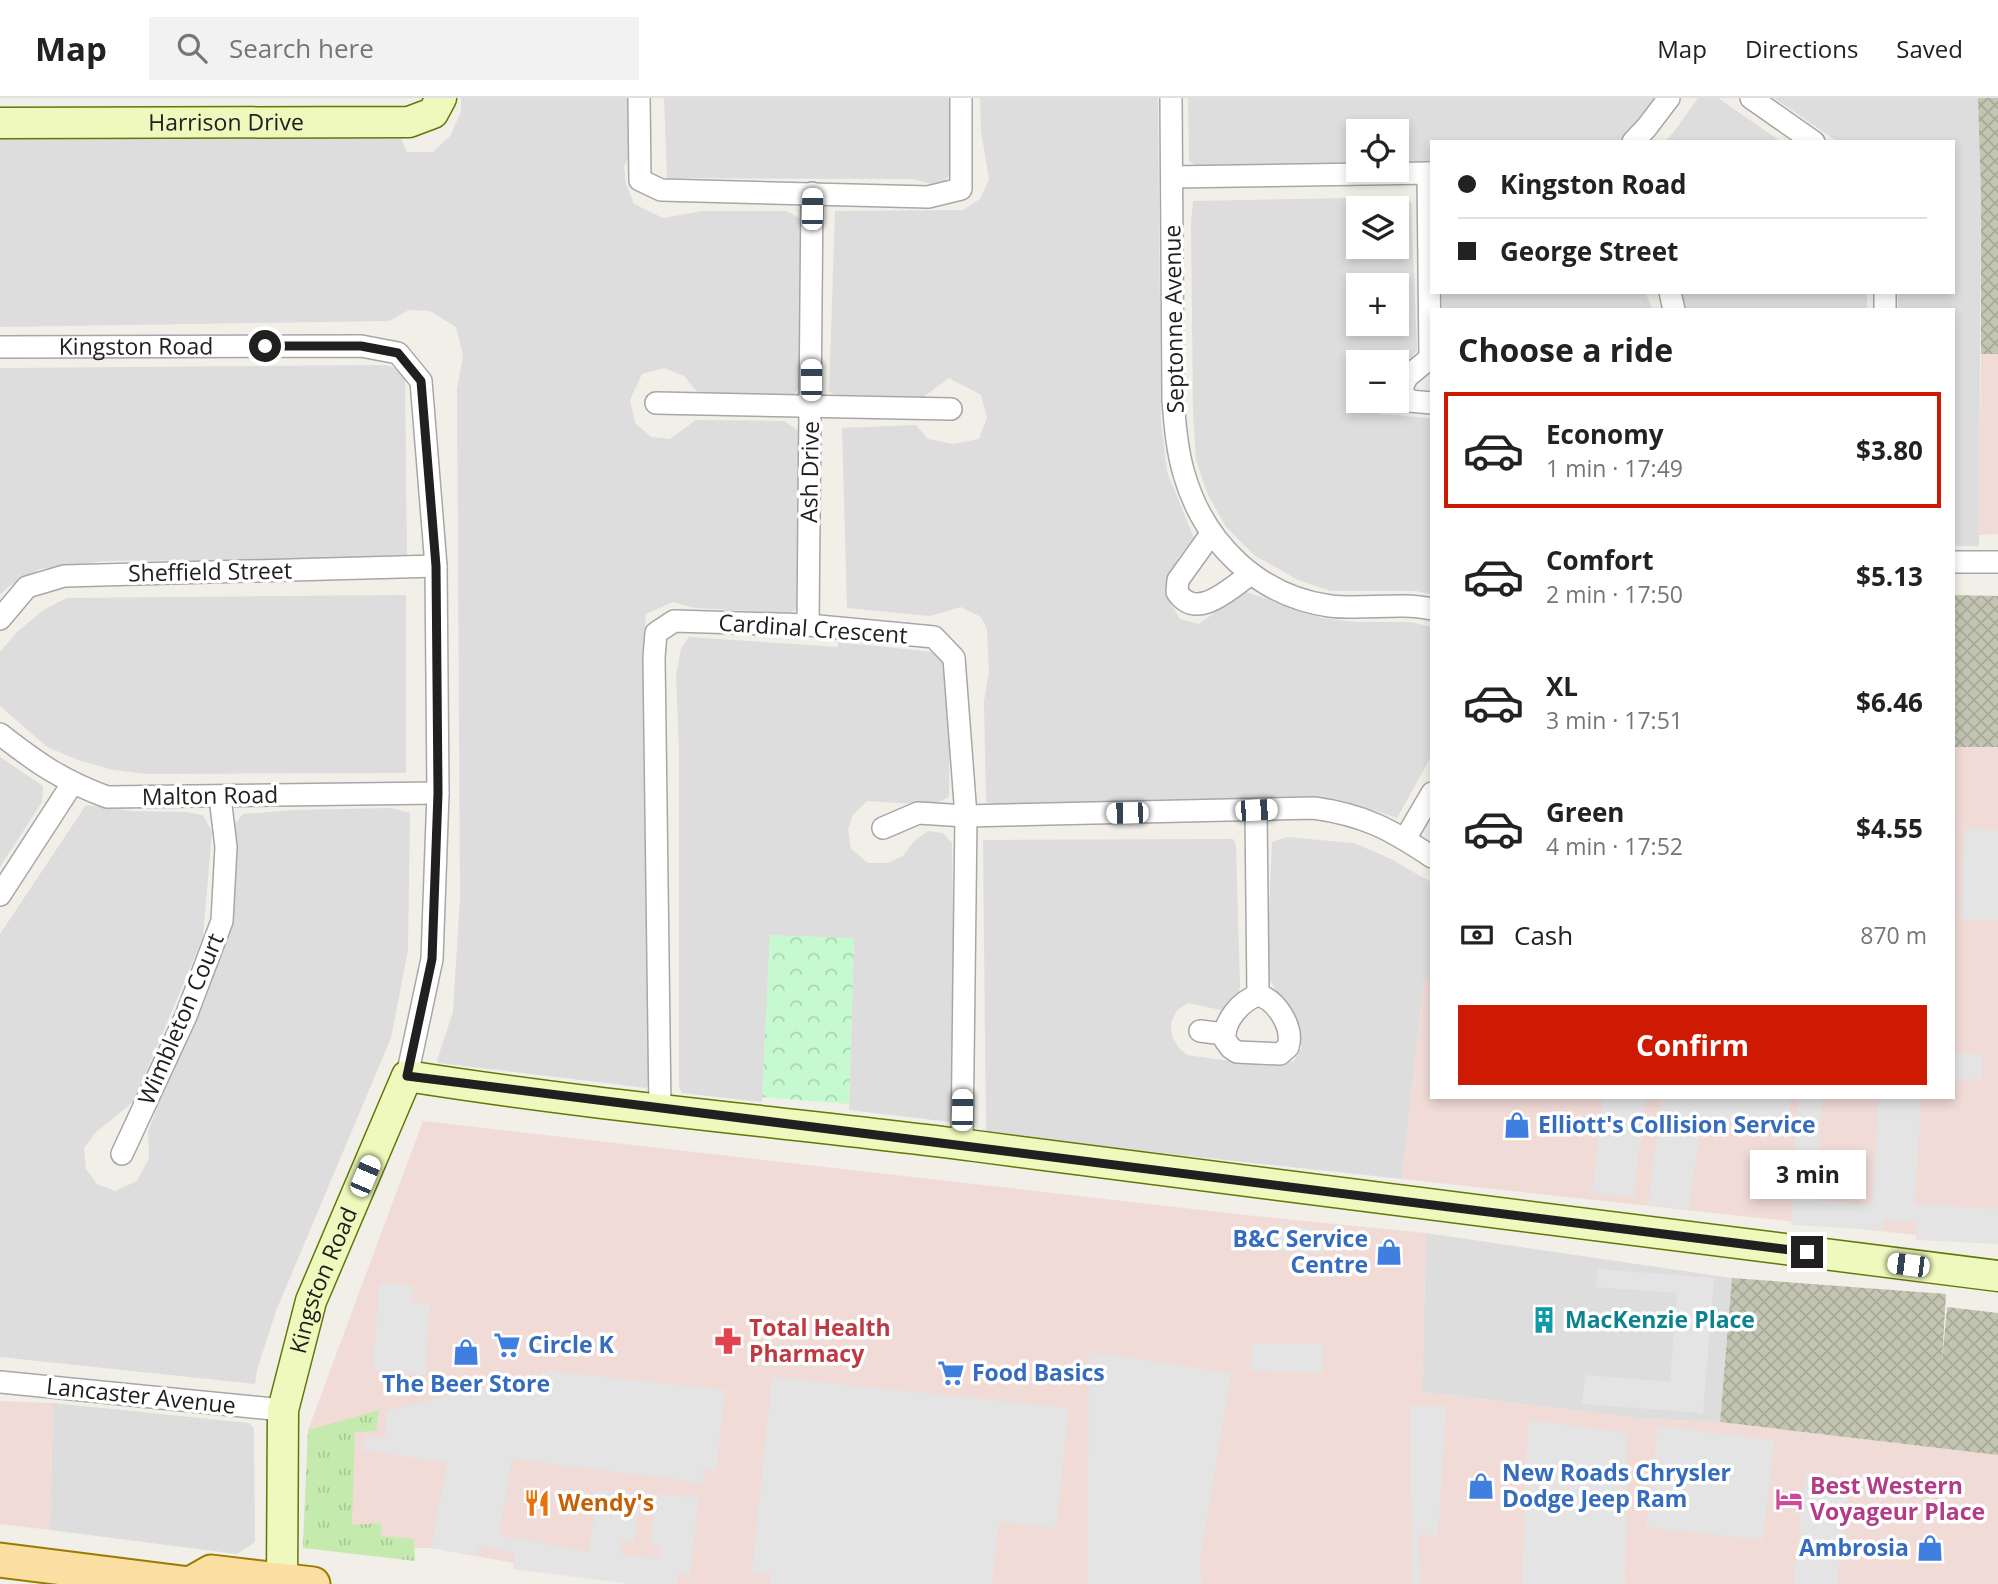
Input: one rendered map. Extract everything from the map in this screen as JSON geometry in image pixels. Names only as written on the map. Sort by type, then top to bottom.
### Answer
[{"type":"main road","name":"Harrison Drive","points":[[0,123],[409,122],[433,113],[441,98]]},
{"type":"main road","points":[[407,1076],[1998,1276]]},
{"type":"main road","name":"Kingston Road","points":[[292,1583],[283,1410],[312,1301],[407,1076]]},
{"type":"main road","points":[[0,1560],[190,1584],[211,1572],[292,1583]]},
{"type":"street","points":[[639,98],[640,180],[661,190],[928,197],[961,189],[961,98]]},
{"type":"street","name":"Septonne Avenue","points":[[1171,98],[1173,400],[1177,445],[1192,499],[1211,534],[1234,560],[1251,574],[1293,597],[1357,608],[1403,606],[1430,609]]},
{"type":"street","points":[[1635,140],[1669,98]]},
{"type":"street","points":[[1751,98],[1811,140]]},
{"type":"street","points":[[1172,177],[1430,173]]},
{"type":"street","name":"Ash Drive","points":[[808,625],[812,193]]},
{"type":"street","name":"Kingston Road","points":[[0,347],[361,346],[398,353],[421,381],[436,566],[438,793],[432,959],[407,1076]]},
{"type":"street","points":[[1409,375],[1430,359]]},
{"type":"street","points":[[1409,401],[1430,403]]},
{"type":"street","points":[[656,403],[951,409]]},
{"type":"street","points":[[1211,534],[1178,580],[1177,592],[1185,603],[1191,606],[1203,605],[1251,574]]},
{"type":"street","points":[[1955,562],[1998,562]]},
{"type":"street","name":"Sheffield Street","points":[[0,619],[27,587],[64,576],[436,566]]},
{"type":"street","name":"Cardinal Crescent","points":[[660,1109],[654,657],[656,632],[674,621],[808,625],[934,637],[954,659],[967,816],[962,1144]]},
{"type":"street","name":"Malton Road","points":[[0,734],[41,766],[72,784],[107,797],[438,793]]},
{"type":"street","points":[[0,895],[72,784]]},
{"type":"street","points":[[1405,839],[1430,796]]},
{"type":"street","name":"Wimbleton Court","points":[[122,1154],[186,1016],[222,921],[226,847],[220,797]]},
{"type":"street","points":[[883,828],[918,813],[967,816],[1314,808],[1345,812],[1378,823],[1430,857]]},
{"type":"street","points":[[1256,810],[1258,995]]},
{"type":"street","points":[[1258,995],[1270,1002],[1289,1029],[1290,1041],[1284,1052],[1274,1055],[1237,1052],[1227,1044],[1224,1034],[1229,1021],[1258,995]]},
{"type":"street","points":[[1200,1031],[1224,1034]]},
{"type":"street","name":"Lancaster Avenue","points":[[0,1382],[283,1410]]},
{"type":"shaded area","points":[[461,98],[629,98],[632,149],[624,167],[626,184],[634,204],[663,218],[703,211],[786,211],[801,219],[803,383],[794,394],[772,399],[699,394],[684,376],[664,368],[642,374],[630,400],[635,423],[651,437],[670,439],[696,420],[784,421],[803,434],[806,604],[790,613],[695,608],[673,602],[646,614],[644,640],[649,671],[650,1075],[647,1088],[438,1063],[437,1060],[453,1012],[460,898],[457,389],[463,356],[456,327],[430,311],[409,310],[389,321],[0,327],[0,138],[400,136],[407,152],[433,152],[450,136],[461,112]]},
{"type":"shaded area","points":[[664,98],[949,98],[949,176],[939,186],[912,179],[667,178]]},
{"type":"shaded area","points":[[980,98],[1158,98],[1161,421],[1167,472],[1194,538],[1178,558],[1166,596],[1180,619],[1199,624],[1244,591],[1322,618],[1357,622],[1411,622],[1430,627],[1430,759],[1397,818],[1355,804],[1305,800],[1004,806],[986,802],[984,701],[989,671],[987,629],[981,617],[961,607],[930,616],[847,608],[842,428],[916,425],[928,439],[953,444],[979,439],[987,417],[981,395],[949,378],[918,401],[849,400],[829,392],[835,211],[963,210],[980,199],[989,179],[981,131]]},
{"type":"shaded area","points":[[1188,98],[1656,98],[1624,140],[1430,140],[1430,166],[1409,166],[1409,119],[1346,119],[1346,167],[1201,169],[1189,161]]},
{"type":"shaded area","points":[[1698,98],[1718,98],[1779,140],[1666,140]]},
{"type":"shaded area","points":[[1774,98],[1978,98],[1981,195],[1979,546],[1955,546],[1955,308],[1898,308],[1898,294],[1955,294],[1955,140],[1835,140]]},
{"type":"shaded area","points":[[1978,98],[1998,98],[1998,354],[1981,354]]},
{"type":"shaded area","points":[[1346,198],[1346,259],[1409,259],[1409,201],[1411,202],[1417,350],[1409,359],[1409,350],[1346,350],[1346,413],[1430,418],[1430,594],[1415,591],[1331,591],[1298,580],[1254,555],[1226,527],[1208,495],[1196,460],[1193,414],[1193,201]]},
{"type":"shaded area","points":[[1442,294],[1646,294],[1652,308],[1442,308]]},
{"type":"shaded area","points":[[1678,294],[1867,294],[1867,308],[1682,308]]},
{"type":"shaded area","points":[[1981,354],[1998,354],[1998,534],[1979,535]]},
{"type":"shaded area","points":[[386,365],[400,370],[405,376],[407,559],[105,561],[40,569],[8,587],[0,595],[0,368]]},
{"type":"shaded area","points":[[406,595],[406,773],[148,774],[113,770],[47,747],[0,706],[0,652],[17,632],[45,609],[67,598]]},
{"type":"shaded area","points":[[1955,595],[1998,596],[1998,747],[1955,747]]},
{"type":"shaded area","points":[[689,637],[838,647],[838,642],[932,652],[950,667],[949,797],[932,805],[867,801],[853,815],[848,829],[851,849],[868,863],[888,863],[903,856],[915,840],[928,831],[943,833],[952,843],[956,1107],[950,1122],[849,1110],[854,939],[770,936],[762,1102],[682,1093],[679,1086],[679,750],[676,676],[681,648]]},
{"type":"shaded area","points":[[1955,747],[1998,747],[1998,1244],[1402,1179],[1424,979],[1430,980],[1430,1099],[1955,1099]]},
{"type":"shaded area","points":[[0,757],[43,786],[42,802],[0,867]]},
{"type":"shaded area","points":[[86,805],[203,815],[212,832],[203,937],[134,1101],[96,1132],[84,1148],[86,1169],[97,1184],[115,1191],[137,1181],[149,1158],[148,1132],[168,1077],[205,1001],[220,957],[232,902],[233,826],[243,814],[295,810],[392,808],[410,813],[408,950],[391,1038],[276,1311],[255,1384],[0,1357],[0,934]]},
{"type":"shaded area","points":[[1974,828],[1998,831],[1998,921],[1961,920],[1964,831]]},
{"type":"shaded area","points":[[1287,837],[1354,843],[1391,859],[1430,881],[1430,980],[1424,980],[1402,1179],[986,1134],[983,840],[1233,839],[1236,845],[1240,986],[1236,1003],[1221,1010],[1188,1003],[1177,1010],[1171,1023],[1172,1036],[1178,1047],[1187,1055],[1267,1066],[1294,1061],[1302,1047],[1293,1022],[1270,980],[1267,955],[1272,842]]},
{"type":"shaded area","points":[[1955,1053],[1983,1055],[1981,1080],[1955,1079]]},
{"type":"shaded area","points":[[1603,1099],[1645,1099],[1634,1197],[1592,1193]]},
{"type":"shaded area","points":[[1661,1099],[1790,1099],[1788,1128],[1701,1122],[1689,1209],[1648,1206]]},
{"type":"shaded area","points":[[1798,1099],[1822,1099],[1816,1201],[1872,1204],[1879,1099],[1921,1099],[1915,1204],[1998,1209],[1998,1244],[1916,1240],[1916,1222],[1884,1220],[1883,1230],[1791,1225]]},
{"type":"shaded area","points":[[423,1121],[1245,1215],[1426,1233],[1422,1392],[1646,1419],[1720,1422],[1998,1455],[1998,1584],[632,1584],[431,1548],[303,1548],[308,1430]]},
{"type":"shaded area","points":[[1281,1223],[1285,1228],[1292,1224],[1296,1229],[1302,1225],[1305,1229],[1311,1225],[1314,1231],[1326,1231],[1324,1253],[1259,1250],[1259,1233]]},
{"type":"shaded area","points":[[1426,1233],[1732,1278],[1720,1422],[1646,1419],[1422,1392]]},
{"type":"shaded area","points":[[1598,1269],[1714,1278],[1703,1413],[1582,1404],[1585,1375],[1670,1382],[1677,1293],[1596,1287]]},
{"type":"shaded area","points":[[1732,1278],[1946,1294],[1942,1361],[1947,1307],[1998,1313],[1998,1455],[1720,1422]]},
{"type":"shaded area","points":[[379,1283],[413,1285],[412,1303],[430,1304],[425,1375],[373,1371]]},
{"type":"shaded area","points":[[1252,1343],[1323,1344],[1323,1373],[1251,1371]]},
{"type":"shaded area","points":[[1089,1352],[1231,1373],[1200,1559],[1202,1584],[1087,1584]]},
{"type":"shaded area","points":[[550,1371],[725,1390],[716,1471],[703,1469],[705,1483],[512,1459],[499,1535],[589,1552],[598,1490],[641,1496],[634,1544],[622,1540],[620,1554],[660,1560],[660,1546],[651,1546],[654,1494],[699,1497],[690,1575],[679,1573],[677,1584],[631,1584],[513,1569],[515,1553],[478,1546],[476,1555],[431,1548],[447,1463],[363,1450],[365,1436],[385,1438],[387,1411]]},
{"type":"shaded area","points":[[772,1377],[1069,1408],[1056,1528],[999,1522],[992,1584],[770,1584],[771,1574],[752,1572]]},
{"type":"shaded area","points":[[0,1401],[53,1403],[50,1530],[0,1524]]},
{"type":"shaded area","points":[[53,1403],[249,1423],[254,1429],[255,1542],[237,1554],[50,1530]]},
{"type":"shaded area","points":[[1410,1406],[1446,1406],[1438,1535],[1417,1535],[1421,1584],[1412,1584]]},
{"type":"shaded area","points":[[1528,1420],[1627,1433],[1625,1584],[1522,1584]]},
{"type":"shaded area","points":[[1658,1426],[1774,1440],[1763,1540],[1646,1527]]},
{"type":"shaded area","points":[[1806,1473],[1849,1478],[1837,1584],[1793,1584]]},
{"type":"green space","points":[[770,935],[854,938],[849,1104],[762,1097]]},
{"type":"green space","points":[[379,1410],[376,1431],[355,1432],[352,1525],[381,1523],[381,1536],[414,1539],[415,1561],[303,1548],[308,1430]]},
{"type":"place","name":"Elliott's Collision Service","points":[[1517,1125]]},
{"type":"place","name":"B&C Service Centre","points":[[1389,1252]]},
{"type":"place","name":"MacKenzie Place","points":[[1544,1320]]},
{"type":"place","name":"Total Health Pharmacy","points":[[728,1341]]},
{"type":"place","name":"Circle K","points":[[507,1345]]},
{"type":"place","name":"The Beer Store","points":[[466,1352]]},
{"type":"place","name":"Food Basics","points":[[951,1373]]},
{"type":"place","name":"New Roads Chrysler Dodge Jeep Ram","points":[[1481,1486]]},
{"type":"place","name":"Best Western Voyageur Place","points":[[1789,1499]]},
{"type":"place","name":"Wendy's","points":[[537,1503]]},
{"type":"place","name":"Ambrosia","points":[[1930,1548]]},
{"type":"route","points":[[265,346],[361,346],[398,353],[421,381],[436,566],[438,793],[432,959],[407,1076],[1807,1252]]}]
